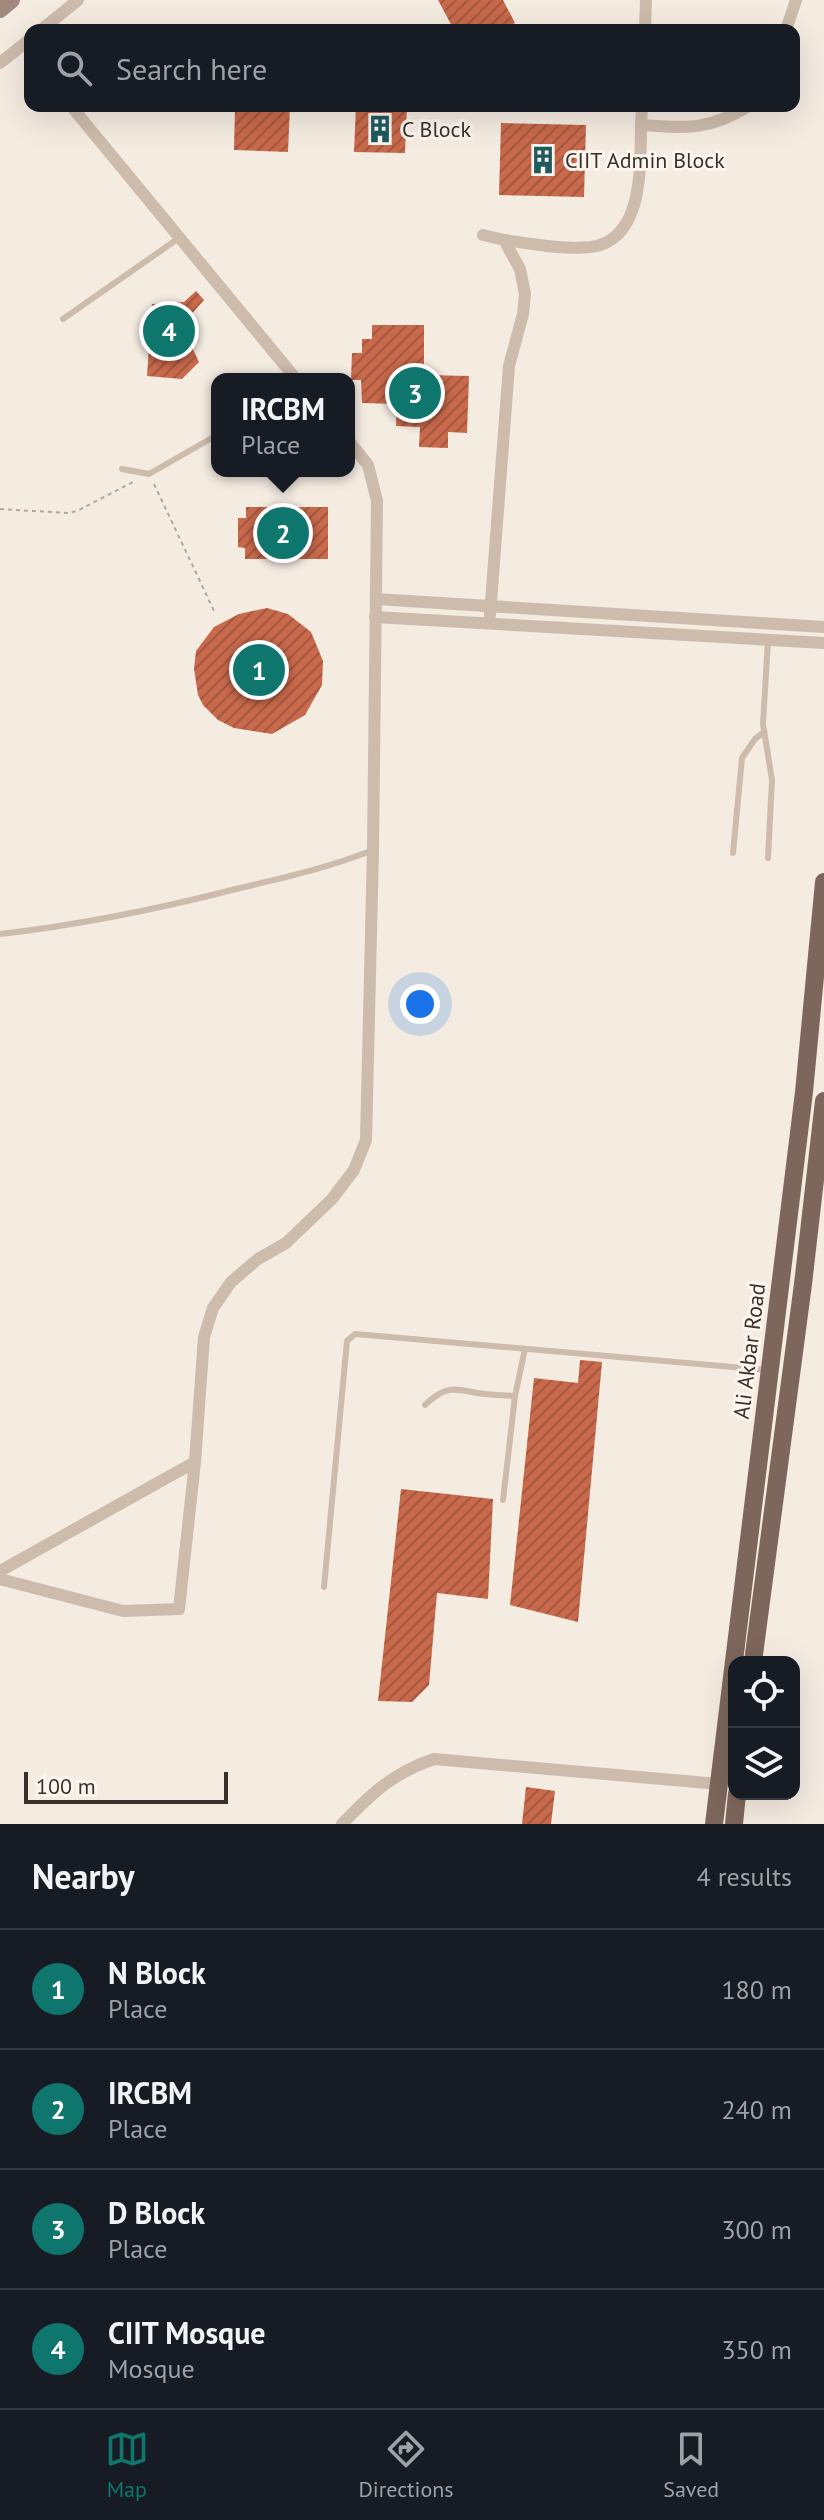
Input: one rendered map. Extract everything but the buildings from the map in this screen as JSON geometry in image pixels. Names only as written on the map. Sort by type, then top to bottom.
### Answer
[{"type":"main road","points":[[0,10],[12,0]]},
{"type":"main road","name":"Ali Akbar Road","points":[[714,1824],[744,1573],[818,1019],[824,882]]},
{"type":"main road","name":"Ali Akbar Road","points":[[754,1656],[824,1101]]},
{"type":"main road","points":[[734,1824],[736,1800]]},
{"type":"street","points":[[48,24],[78,0]]},
{"type":"street","points":[[645,24],[646,0]]},
{"type":"street","points":[[788,24],[796,0]]},
{"type":"street","points":[[0,63],[24,44]]},
{"type":"street","points":[[76,112],[291,373]]},
{"type":"street","points":[[483,235],[570,248],[595,246],[615,236],[632,213],[640,183],[642,112]]},
{"type":"street","points":[[641,125],[691,128],[714,124],[737,112]]},
{"type":"street","points":[[490,623],[509,366],[525,294],[520,269],[504,240]]},
{"type":"street","points":[[0,1579],[123,1611],[179,1609],[195,1462],[204,1337],[213,1308],[231,1282],[258,1259],[286,1243],[332,1199],[354,1170],[366,1140],[377,501],[368,465],[355,449]]},
{"type":"street","points":[[376,599],[824,627]]},
{"type":"street","points":[[375,617],[824,643]]},
{"type":"street","points":[[0,1571],[195,1462]]},
{"type":"street","points":[[342,1824],[381,1786],[407,1768],[434,1759],[719,1784]]},
{"type":"lane","points":[[63,319],[179,238]]},
{"type":"lane","points":[[122,469],[149,474],[211,438]]},
{"type":"lane","points":[[768,640],[763,733],[771,762],[772,780],[768,858]]},
{"type":"lane","points":[[733,853],[742,758],[763,733]]},
{"type":"lane","points":[[0,934],[59,928],[142,912],[337,865],[373,850]]},
{"type":"lane","points":[[324,1587],[347,1341],[355,1334],[771,1370]]},
{"type":"lane","points":[[503,1500],[515,1396],[525,1349]]},
{"type":"lane","points":[[425,1405],[434,1396],[453,1388],[479,1394],[515,1396]]},
{"type":"path","points":[[0,509],[77,511],[149,474],[215,613]]},
{"type":"place","name":"C Block","points":[[380,129]]},
{"type":"place","name":"CIIT Admin Block","points":[[543,160]]},
{"type":"place","name":"CIIT Mosque","points":[[169,331]]},
{"type":"place","name":"D Block","points":[[415,393]]},
{"type":"place","name":"IRCBM","points":[[283,533]]},
{"type":"place","name":"N Block","points":[[259,670]]}]
